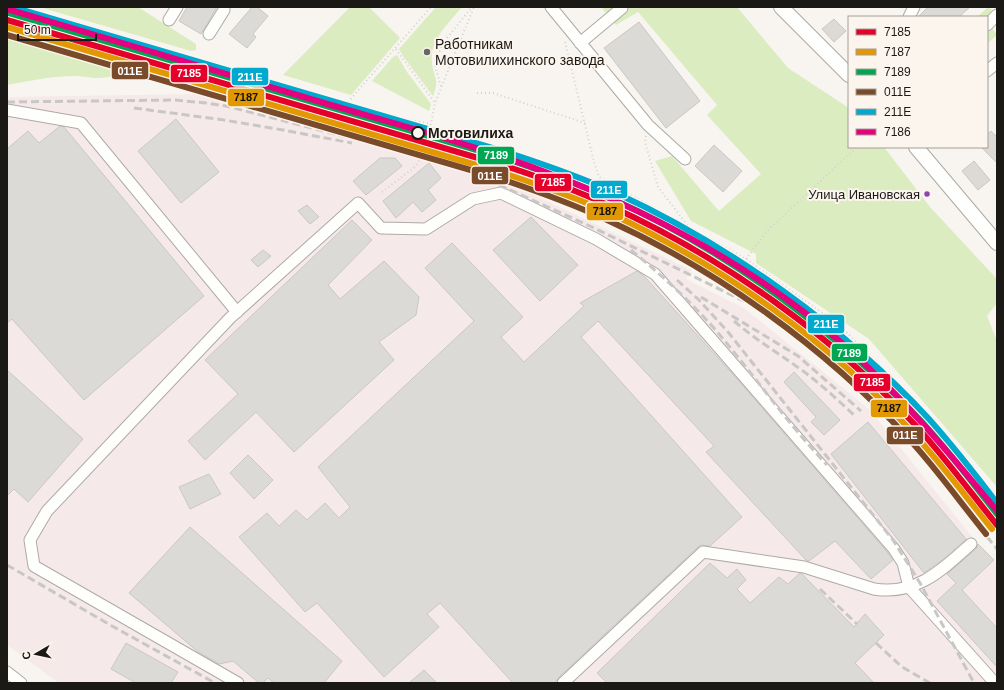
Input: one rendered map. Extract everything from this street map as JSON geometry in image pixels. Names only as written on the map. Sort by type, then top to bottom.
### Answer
[{"type":"main road","points":[[781,7],[848,74]]},
{"type":"main road","points":[[917,148],[997,243]]},
{"type":"street","points":[[169,20],[177,7]]},
{"type":"street","points":[[209,34],[224,10],[224,7]]},
{"type":"street","points":[[551,7],[648,125],[685,159]]},
{"type":"street","points":[[910,16],[914,7]]},
{"type":"street","points":[[580,43],[622,8]]},
{"type":"street","points":[[988,71],[997,63]]},
{"type":"street","points":[[7,110],[81,123],[237,312]]},
{"type":"street","points":[[238,683],[34,566],[30,540],[47,511],[237,312],[358,202],[380,228],[426,229],[473,199],[501,193],[596,239],[654,274],[894,549],[903,563],[909,587],[995,683]]},
{"type":"street","points":[[563,683],[703,552],[804,567],[874,589],[885,591],[909,587],[931,578],[971,544]]},
{"type":"street","points":[[7,672],[21,683]]},
{"type":"path","points":[[348,102],[396,49],[431,7]]},
{"type":"path","points":[[430,129],[435,103],[473,7]]},
{"type":"path","points":[[441,88],[435,66],[442,44],[473,7]]},
{"type":"path","points":[[565,41],[584,123],[599,177],[746,259],[838,324],[891,376],[920,408],[997,503]]},
{"type":"path","points":[[396,49],[435,103]]},
{"type":"path","points":[[477,93],[493,93],[584,123]]},
{"type":"path","points":[[372,112],[431,124]]},
{"type":"path","points":[[648,125],[645,142],[658,186],[689,228]]},
{"type":"path","points":[[746,259],[769,229],[856,148]]},
{"type":"path","points":[[436,155],[442,157],[443,154]]},
{"type":"path","points":[[382,192],[415,167],[421,158]]},
{"type":"shaded area","points":[[198,94],[423,153],[524,190],[691,270],[686,279],[744,308],[869,409],[978,544],[997,565],[997,683],[59,683],[7,645],[8,97]]},
{"type":"green space","points":[[39,7],[138,7],[196,44],[196,50],[191,51]]},
{"type":"green space","points":[[350,7],[369,7],[400,38],[351,95],[283,75]]},
{"type":"green space","points":[[436,7],[462,7],[441,32],[434,47],[432,63],[436,86],[433,96],[399,49]]},
{"type":"green space","points":[[601,7],[737,7],[788,68],[848,107],[848,148],[885,148],[930,207],[997,279],[997,303],[987,316],[997,341],[997,487],[869,339],[756,263],[756,254],[691,221],[655,161],[672,156],[719,211],[761,174],[707,115],[717,105],[638,12],[616,25]]},
{"type":"green space","points":[[988,7],[993,11],[988,16],[978,16]]},
{"type":"green space","points":[[7,28],[137,66],[122,73],[105,78],[82,76],[58,77],[7,85]]},
{"type":"green space","points":[[992,28],[997,35],[988,43],[988,32]]},
{"type":"green space","points":[[397,55],[407,72],[431,104],[429,111],[372,81],[393,57]]},
{"type":"building","points":[[187,7],[217,7],[201,34],[179,21]]},
{"type":"building","points":[[252,7],[257,7],[268,16],[253,34],[256,37],[247,48],[229,34]]},
{"type":"building","points":[[928,7],[970,7],[960,16],[919,16]]},
{"type":"building","points":[[834,19],[846,31],[834,42],[822,29]]},
{"type":"building","points":[[639,22],[700,101],[666,128],[604,48]]},
{"type":"building","points":[[176,119],[219,172],[181,203],[138,151]]},
{"type":"building","points":[[60,126],[64,127],[204,296],[84,400],[12,319],[7,323],[7,149],[28,131],[39,143]]},
{"type":"building","points":[[991,131],[997,137],[997,163],[982,148],[988,148],[988,134]]},
{"type":"building","points":[[714,145],[742,171],[723,192],[695,166]]},
{"type":"building","points":[[380,158],[395,158],[402,166],[366,195],[353,181]]},
{"type":"building","points":[[974,161],[990,180],[978,190],[962,171]]},
{"type":"building","points":[[429,163],[441,178],[428,190],[436,200],[422,212],[413,202],[396,218],[383,201]]},
{"type":"building","points":[[307,205],[319,217],[310,224],[298,211]]},
{"type":"building","points":[[531,217],[578,265],[540,301],[493,250]]},
{"type":"building","points":[[352,220],[372,240],[328,285],[340,299],[384,261],[419,297],[416,315],[379,342],[394,360],[294,452],[256,412],[205,460],[188,441],[238,394],[205,360]]},
{"type":"building","points":[[452,243],[523,317],[501,337],[524,362],[584,306],[580,303],[637,271],[644,276],[738,380],[893,560],[871,579],[835,541],[809,561],[806,560],[706,452],[714,446],[598,321],[581,337],[742,517],[710,546],[701,545],[698,547],[558,678],[555,683],[513,683],[440,603],[427,614],[439,627],[384,677],[317,603],[305,612],[239,537],[267,513],[279,526],[296,510],[307,520],[325,503],[339,518],[350,507],[318,467],[474,321],[425,268]]},
{"type":"building","points":[[263,250],[271,256],[258,267],[251,260]]},
{"type":"building","points":[[7,370],[83,439],[28,502],[14,489],[7,496]]},
{"type":"building","points":[[794,372],[840,420],[824,435],[811,422],[816,417],[784,382]]},
{"type":"building","points":[[868,422],[966,539],[945,558],[924,573],[831,454]]},
{"type":"building","points":[[248,455],[273,480],[254,499],[230,473]]},
{"type":"building","points":[[209,474],[221,494],[190,509],[179,487]]},
{"type":"building","points":[[190,527],[342,661],[324,683],[274,683],[268,678],[263,683],[259,683],[233,661],[219,664],[197,651],[129,593]]},
{"type":"building","points":[[978,544],[994,560],[962,590],[997,628],[997,667],[937,601],[956,583],[947,574],[976,549]]},
{"type":"building","points":[[710,563],[727,578],[737,569],[746,580],[737,589],[750,603],[779,577],[788,584],[800,573],[854,627],[865,614],[884,635],[855,663],[874,683],[607,683],[597,673]]},
{"type":"building","points":[[126,643],[178,672],[171,683],[136,683],[111,669]]},
{"type":"building","points":[[424,670],[437,683],[409,683]]},
{"type":"waterway","points":[[7,27],[11,7]]},
{"type":"railway","points":[[7,102],[175,100],[206,103],[226,106],[428,158],[468,171],[592,227],[766,313],[842,374],[878,408],[912,445],[997,549]]},
{"type":"railway","points":[[134,108],[224,120],[352,143]]},
{"type":"railway","points":[[631,250],[674,287],[713,327],[797,432],[827,465]]},
{"type":"railway","points":[[677,280],[699,300],[728,332],[893,540],[920,583],[974,683]]},
{"type":"railway","points":[[701,297],[798,356],[861,411]]},
{"type":"railway","points":[[734,321],[798,367],[856,417]]},
{"type":"railway","points":[[7,565],[112,626],[215,683]]},
{"type":"railway","points":[[820,589],[857,624]]},
{"type":"railway","points":[[876,643],[902,667],[930,683]]},
{"type":"transit line","name":"211Е","points":[[12,7],[506,152],[548,166],[616,193],[658,214],[701,237],[783,291],[860,352],[896,385],[929,419],[947,439],[997,503]]},
{"type":"transit line","name":"7186","points":[[7,9],[493,153],[580,185],[642,213],[703,245],[761,281],[847,347],[925,426],[997,511]]},
{"type":"transit line","name":"7189","points":[[9,13],[504,158],[559,177],[655,219],[738,268],[816,325],[853,356],[889,388],[922,422],[997,514]]},
{"type":"transit line","name":"7185","points":[[7,20],[502,165],[584,195],[652,227],[694,250],[775,302],[850,362],[885,394],[918,428],[997,525]]},
{"type":"transit line","name":"7187","points":[[7,27],[500,172],[554,190],[581,201],[649,233],[732,281],[810,337],[846,367],[881,400],[923,444],[992,529]]},
{"type":"transit line","name":"011Е","points":[[7,35],[498,178],[579,208],[647,239],[728,287],[805,342],[842,373],[876,405],[918,449],[986,534]]},
{"type":"place","name":"Работникам Мотовилихинского завода","points":[[427,52]]},
{"type":"place","name":"Мотовилиха","points":[[418,133]]},
{"type":"place","name":"Улица Ивановская","points":[[927,194]]}]
